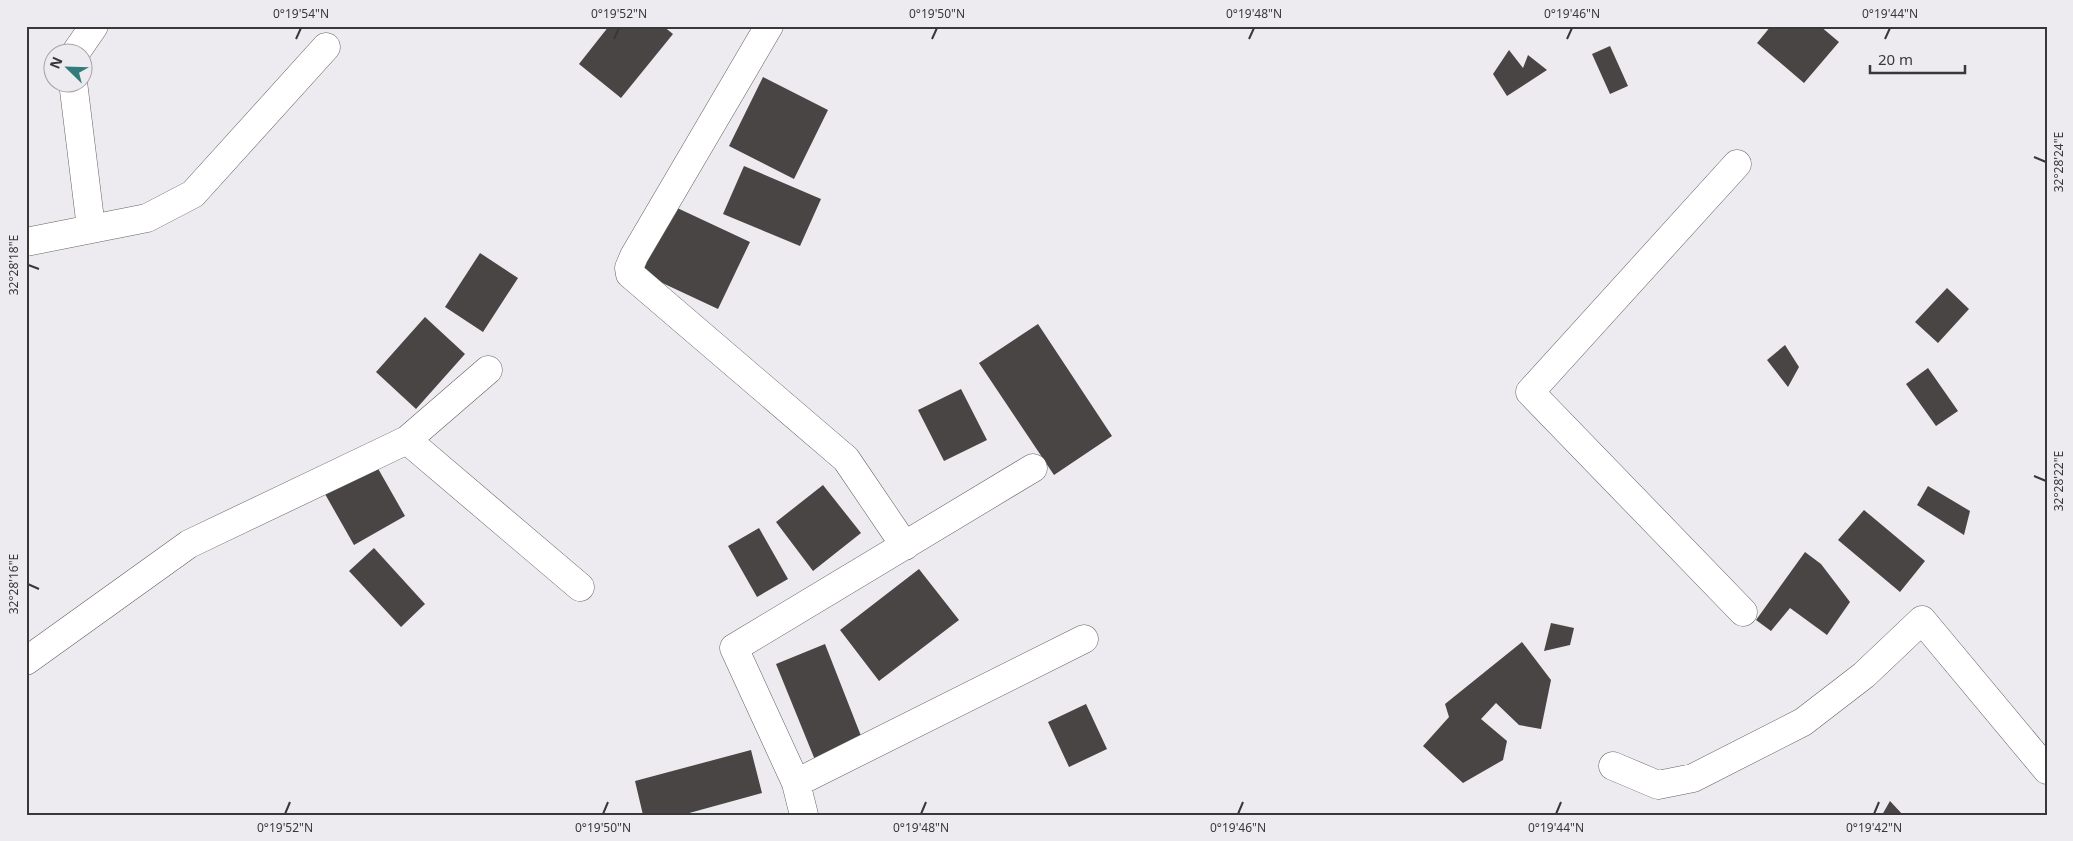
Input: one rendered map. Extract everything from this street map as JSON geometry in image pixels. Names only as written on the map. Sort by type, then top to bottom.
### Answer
[{"type":"street","points":[[83,42],[94,26]]},
{"type":"street","points":[[769,26],[634,256],[629,268],[630,274],[846,459],[904,546]]},
{"type":"street","points":[[26,242],[147,218],[194,194],[326,47]]},
{"type":"street","points":[[74,92],[91,228]]},
{"type":"street","points":[[1737,164],[1530,392],[1743,612]]},
{"type":"street","points":[[26,661],[189,544],[407,440],[488,370]]},
{"type":"street","points":[[407,440],[580,587]]},
{"type":"street","points":[[804,815],[796,784],[734,648],[1033,468]]},
{"type":"street","points":[[1613,766],[1658,785],[1693,778],[1803,722],[1864,675],[1922,620],[2047,770]]},
{"type":"street","points":[[796,784],[1084,639]]},
{"type":"building","points":[[609,26],[663,26],[673,34],[621,98],[579,64]]},
{"type":"building","points":[[1771,26],[1820,26],[1839,42],[1804,83],[1757,43]]},
{"type":"building","points":[[1610,46],[1628,86],[1610,94],[1592,54]]},
{"type":"building","points":[[1509,50],[1523,68],[1528,55],[1547,70],[1507,96],[1493,74]]},
{"type":"building","points":[[763,77],[828,110],[794,179],[729,146]]},
{"type":"building","points":[[744,166],[821,199],[800,246],[723,214]]},
{"type":"building","points":[[673,206],[750,242],[718,309],[641,273]]},
{"type":"building","points":[[480,253],[518,278],[483,332],[445,307]]},
{"type":"building","points":[[1947,288],[1969,309],[1938,343],[1915,322]]},
{"type":"building","points":[[425,317],[465,354],[416,409],[376,372]]},
{"type":"building","points":[[1038,324],[1112,436],[1054,475],[979,363]]},
{"type":"building","points":[[1785,345],[1799,367],[1788,387],[1767,360]]},
{"type":"building","points":[[1928,368],[1958,411],[1936,426],[1906,384]]},
{"type":"building","points":[[961,389],[987,440],[944,461],[918,410]]},
{"type":"building","points":[[376,465],[405,516],[354,545],[325,494]]},
{"type":"building","points":[[823,485],[861,533],[813,571],[776,522]]},
{"type":"building","points":[[1928,486],[1970,511],[1964,535],[1917,505]]},
{"type":"building","points":[[1864,510],[1925,561],[1900,592],[1838,540]]},
{"type":"building","points":[[759,528],[788,579],[757,597],[728,546]]},
{"type":"building","points":[[374,548],[425,604],[401,627],[349,571]]},
{"type":"building","points":[[1805,552],[1821,564],[1850,602],[1827,635],[1790,608],[1771,631],[1756,620]]},
{"type":"building","points":[[919,569],[959,620],[879,681],[840,630]]},
{"type":"building","points":[[1551,623],[1574,628],[1570,645],[1544,651]]},
{"type":"building","points":[[1522,642],[1551,680],[1541,729],[1519,725],[1496,703],[1481,719],[1507,741],[1503,760],[1463,783],[1423,746],[1449,717],[1445,704]]},
{"type":"building","points":[[825,644],[863,741],[815,760],[776,664]]},
{"type":"building","points":[[1086,704],[1107,749],[1069,767],[1048,722]]},
{"type":"building","points":[[751,750],[762,793],[682,815],[643,815],[635,781]]},
{"type":"building","points":[[1890,801],[1903,815],[1882,815]]}]
